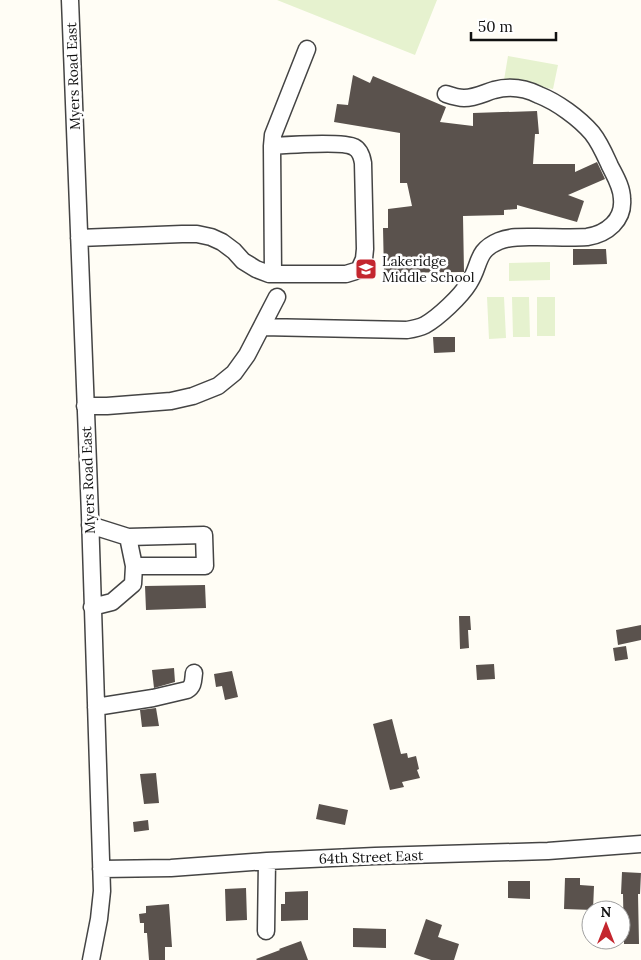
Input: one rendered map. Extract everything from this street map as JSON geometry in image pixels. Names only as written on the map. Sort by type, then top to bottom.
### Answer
[{"type":"street","name":"Myers Road East","points":[[70,0],[102,891],[91,960]]},
{"type":"street","points":[[274,274],[272,134],[307,49]]},
{"type":"street","points":[[262,327],[416,329],[434,319],[458,296],[470,282],[480,256],[498,242],[515,238],[596,236],[605,232],[613,225],[622,207],[621,192],[597,140],[578,119],[552,101],[528,90],[507,88],[466,98],[446,94]]},
{"type":"street","points":[[79,238],[198,234],[222,242],[243,261],[269,274],[350,273],[356,271],[364,259],[365,249],[363,163],[359,150],[340,144],[272,146]]},
{"type":"street","points":[[85,406],[172,401],[193,396],[218,386],[234,373],[247,355],[277,297]]},
{"type":"street","points":[[90,525],[128,537],[204,535],[205,566],[134,566]]},
{"type":"street","points":[[92,607],[112,602],[133,584],[134,566],[128,537]]},
{"type":"street","points":[[96,707],[153,698],[187,690],[192,685],[194,673]]},
{"type":"street","name":"64th Street East","points":[[101,869],[171,868],[267,861],[548,851],[641,844]]},
{"type":"street","points":[[266,931],[267,861]]},
{"type":"green space","points":[[277,0],[437,0],[415,55]]},
{"type":"green space","points":[[508,56],[558,65],[553,89],[504,80]]},
{"type":"green space","points":[[550,262],[550,280],[509,281],[509,263]]},
{"type":"green space","points":[[487,297],[504,297],[506,338],[489,339]]},
{"type":"green space","points":[[512,297],[529,297],[530,337],[513,337]]},
{"type":"green space","points":[[537,297],[555,297],[555,336],[537,336]]},
{"type":"building","points":[[353,75],[370,83],[373,76],[446,107],[440,122],[473,126],[473,113],[537,111],[539,134],[535,134],[533,164],[575,164],[575,172],[597,162],[605,179],[568,195],[584,201],[577,222],[517,205],[517,209],[504,210],[504,215],[463,216],[464,272],[384,273],[383,228],[388,228],[388,209],[412,206],[407,183],[400,183],[400,133],[334,122],[337,104],[348,105]]},
{"type":"building","points":[[573,249],[606,249],[607,264],[573,265]]},
{"type":"building","points":[[433,337],[455,337],[455,352],[434,353]]},
{"type":"building","points":[[205,585],[206,608],[146,610],[145,586]]},
{"type":"building","points":[[459,616],[470,616],[471,630],[468,630],[469,648],[460,649]]},
{"type":"building","points":[[641,625],[641,640],[618,645],[616,630]]},
{"type":"building","points":[[626,646],[628,659],[615,661],[613,648]]},
{"type":"building","points":[[494,664],[495,679],[477,680],[476,665]]},
{"type":"building","points":[[174,668],[175,682],[154,688],[152,670]]},
{"type":"building","points":[[232,671],[238,697],[225,700],[222,686],[216,687],[214,674]]},
{"type":"building","points":[[156,708],[159,726],[142,727],[140,710]]},
{"type":"building","points":[[392,719],[401,754],[407,753],[408,758],[416,756],[419,769],[417,770],[420,778],[402,782],[404,787],[390,790],[373,724]]},
{"type":"building","points":[[156,773],[159,803],[144,804],[140,774]]},
{"type":"building","points":[[319,804],[348,810],[345,825],[316,819]]},
{"type":"building","points":[[148,820],[149,830],[134,832],[133,822]]},
{"type":"building","points":[[622,872],[641,873],[640,894],[638,894],[639,944],[631,944],[631,900],[623,900],[623,894],[621,894]]},
{"type":"building","points":[[565,878],[580,878],[580,885],[594,886],[593,900],[581,900],[581,910],[564,909]]},
{"type":"building","points":[[508,881],[530,881],[530,899],[508,898]]},
{"type":"building","points":[[246,888],[247,920],[226,921],[225,889]]},
{"type":"building","points":[[308,891],[308,920],[281,921],[281,904],[285,904],[285,892]]},
{"type":"building","points":[[169,904],[172,947],[165,947],[165,960],[149,960],[147,933],[144,933],[144,923],[140,923],[139,914],[146,913],[146,906]]},
{"type":"building","points":[[426,919],[442,925],[438,937],[459,944],[454,960],[431,960],[414,954]]},
{"type":"building","points":[[353,928],[386,929],[386,948],[353,947]]},
{"type":"building","points":[[301,941],[308,960],[256,959],[279,949]]},
{"type":"place","name":"Lakeridge Middle School","points":[[366,269]]}]
